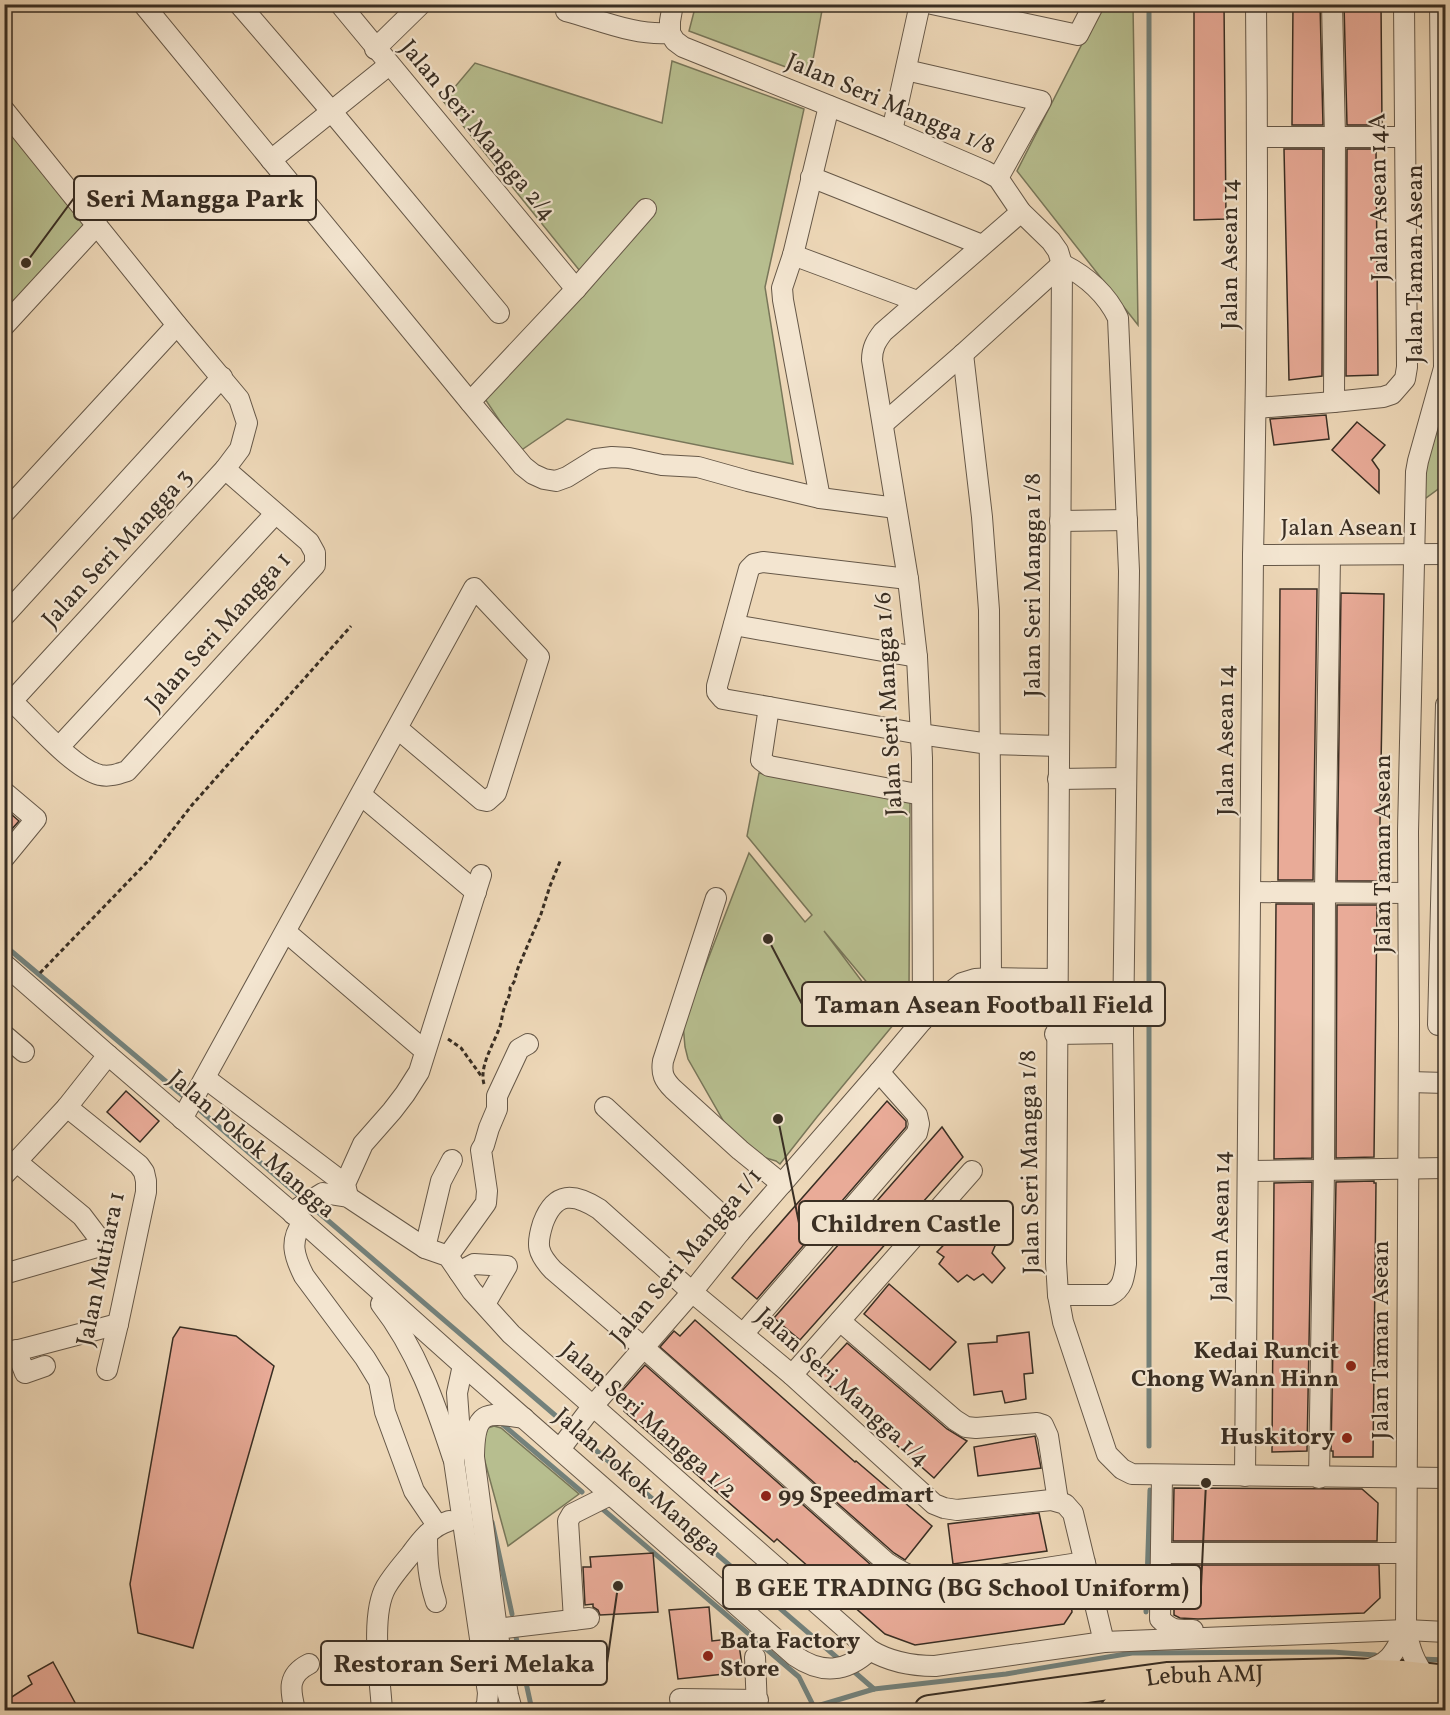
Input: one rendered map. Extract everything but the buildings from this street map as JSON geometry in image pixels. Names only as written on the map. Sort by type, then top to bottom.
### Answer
[{"type":"highway","name":"Lebuh AMJ","points":[[929,1710],[1167,1677],[1348,1673],[1436,1679]]},
{"type":"highway","name":"Lebuh AMJ","points":[[1115,1710],[1164,1704],[1245,1706],[1364,1699],[1446,1704]]},
{"type":"street","points":[[143,4],[523,466],[533,474],[556,481],[596,459],[612,457],[662,465],[698,467],[820,498],[896,508]]},
{"type":"street","points":[[239,4],[332,112],[498,313]]},
{"type":"street","name":"Jalan Seri Mangga 2/4","points":[[340,4],[576,289]]},
{"type":"street","points":[[375,49],[421,4]]},
{"type":"street","points":[[566,11],[639,32],[655,34],[670,33],[673,4]]},
{"type":"street","points":[[892,131],[920,4]]},
{"type":"street","points":[[932,4],[1078,35],[1094,4]]},
{"type":"street","name":"Jalan Asean 14","points":[[1245,1476],[1256,408],[1256,4]]},
{"type":"street","points":[[1256,408],[1334,402],[1335,137],[1332,4]]},
{"type":"street","name":"Jalan Asean 14A","points":[[1334,402],[1383,397],[1392,394],[1405,379],[1407,367],[1404,4]]},
{"type":"street","name":"Jalan Taman Asean","points":[[1348,1673],[1374,1668],[1385,1663],[1393,1655],[1406,1625],[1408,893],[1415,554],[1418,461],[1444,368],[1440,4]]},
{"type":"street","name":"Jalan Seri Mangga 1/8","points":[[670,33],[683,48],[892,131],[998,178],[1021,212],[1058,251],[1062,264],[1055,979],[1058,1295],[1063,1322],[1107,1454],[1122,1469],[1132,1474],[1162,1475]]},
{"type":"street","points":[[271,160],[389,64]]},
{"type":"street","points":[[906,70],[1041,102],[998,178]]},
{"type":"street","points":[[820,498],[782,288],[793,255],[829,106]]},
{"type":"street","points":[[4,110],[177,325],[222,377],[4,616]]},
{"type":"street","points":[[1257,137],[1405,138]]},
{"type":"street","points":[[811,177],[982,244]]},
{"type":"street","points":[[470,402],[576,289],[646,209]]},
{"type":"street","points":[[793,255],[917,301],[1021,212]]},
{"type":"street","points":[[4,326],[97,225]]},
{"type":"street","points":[[883,424],[1062,264],[1086,277],[1097,288],[1118,318],[1129,571],[1123,1033],[1126,1264],[1122,1285],[1110,1295],[1058,1295]]},
{"type":"street","name":"Jalan Seri Mangga 1/6","points":[[917,301],[883,332],[874,344],[872,360],[908,579],[917,657],[922,795],[923,1020]]},
{"type":"street","points":[[4,513],[177,325]]},
{"type":"street","points":[[963,354],[987,561],[991,978]]},
{"type":"street","name":"Jalan Seri Mangga 3","points":[[8,698],[225,469],[240,449],[247,423],[239,399],[222,377]]},
{"type":"street","name":"Jalan Seri Mangga 1","points":[[59,747],[88,770],[102,775],[115,775],[127,771],[315,565],[315,553],[309,542],[225,469]]},
{"type":"street","points":[[8,698],[59,747],[275,514]]},
{"type":"street","points":[[1060,520],[1127,520]]},
{"type":"street","name":"Jalan Asean 1","points":[[1253,555],[1446,554]]},
{"type":"street","points":[[1319,1478],[1324,1170],[1324,892],[1330,555]]},
{"type":"street","points":[[908,579],[763,562],[754,564],[749,569],[717,692],[723,699],[920,734],[989,744],[1059,746]]},
{"type":"street","points":[[188,1108],[286,932],[397,728],[474,588],[539,657],[496,793],[487,801],[482,800],[397,728]]},
{"type":"street","points":[[734,625],[917,657]]},
{"type":"street","points":[[1409,1025],[1442,1025],[1446,705]]},
{"type":"street","points":[[770,707],[762,760],[769,766],[922,795]]},
{"type":"street","points":[[1058,779],[1126,778]]},
{"type":"street","points":[[4,792],[36,819],[4,858]]},
{"type":"street","points":[[346,1190],[363,1144],[392,1111],[418,1072],[478,884],[361,795]]},
{"type":"street","points":[[1251,891],[1408,893]]},
{"type":"street","points":[[716,898],[662,1071],[665,1081],[673,1089],[740,1150],[782,1184]]},
{"type":"street","points":[[286,932],[425,1051]]},
{"type":"street","name":"Jalan Pokok Mangga","points":[[4,964],[108,1055],[188,1108],[303,1211],[351,1266],[524,1418],[564,1444],[610,1495],[795,1656],[809,1665],[830,1670],[854,1662],[870,1650]]},
{"type":"street","name":"Jalan Seri Mangga 1/1","points":[[564,1444],[740,1232],[938,1003],[962,983],[975,979],[1055,979]]},
{"type":"street","points":[[1055,1034],[1123,1033]]},
{"type":"street","points":[[4,1035],[24,1052]]},
{"type":"street","points":[[454,1264],[486,1203],[487,1191],[481,1150],[497,1109],[497,1096],[519,1049],[528,1044]]},
{"type":"street","points":[[104,1245],[82,1216],[11,1168],[67,1107],[108,1055]]},
{"type":"street","points":[[743,1334],[917,1133],[919,1124],[917,1114],[879,1072]]},
{"type":"street","points":[[205,1078],[346,1190],[425,1248],[454,1264],[507,1266],[484,1304]]},
{"type":"street","points":[[1409,1082],[1446,1083]]},
{"type":"street","name":"Jalan Mutiara 1","points":[[67,1107],[139,1165],[146,1181],[146,1192],[107,1370]]},
{"type":"street","points":[[605,1107],[740,1232]]},
{"type":"street","points":[[425,1248],[441,1181],[452,1161]]},
{"type":"street","points":[[1248,1171],[1446,1168]]},
{"type":"street","points":[[792,1375],[972,1172]]},
{"type":"street","points":[[346,1190],[323,1193],[303,1211],[294,1242],[294,1252],[304,1275],[365,1358],[379,1381],[385,1412],[414,1491],[432,1530],[426,1565],[436,1602]]},
{"type":"street","name":"Jalan Seri Mangga 1/4","points":[[644,1347],[543,1259],[538,1248],[540,1233],[547,1211],[555,1202],[570,1197],[585,1200],[599,1209],[692,1292],[792,1375],[934,1504],[957,1509],[1058,1501]]},
{"type":"street","points":[[4,1274],[137,1235]]},
{"type":"street","name":"Jalan Seri Mangga 1/2","points":[[454,1264],[472,1291],[587,1415],[870,1650],[885,1659],[935,1666],[1104,1642],[1406,1625]]},
{"type":"street","points":[[351,1266],[396,1324],[419,1364],[454,1461]]},
{"type":"street","points":[[840,1321],[921,1392],[966,1427],[1031,1423],[1043,1425],[1048,1436],[1058,1501],[1065,1504],[1073,1513],[1104,1642]]},
{"type":"street","points":[[45,1366],[25,1373],[10,1352],[118,1324]]},
{"type":"street","points":[[644,1347],[887,1563],[902,1573],[933,1583],[948,1584],[1084,1562]]},
{"type":"street","points":[[463,1365],[457,1393],[460,1435],[454,1444],[454,1461],[488,1693],[488,1704],[484,1710]]},
{"type":"street","points":[[512,1710],[497,1629],[474,1457],[474,1435],[477,1424],[484,1418],[505,1415],[524,1418]]},
{"type":"street","points":[[460,1435],[469,1440],[474,1457]]},
{"type":"street","points":[[1446,1478],[1162,1475],[1160,1619],[1168,1627],[1176,1630],[1406,1625],[1446,1632]]},
{"type":"street","points":[[497,1629],[581,1619],[568,1521],[572,1514],[610,1495]]},
{"type":"street","points":[[382,1710],[377,1624],[380,1602],[386,1588],[412,1551],[432,1530],[463,1518]]},
{"type":"street","points":[[1161,1553],[1406,1553]]},
{"type":"street","points":[[1406,1625],[1415,1664],[1436,1679]]},
{"type":"street","points":[[680,1699],[758,1705],[756,1657]]},
{"type":"street","points":[[296,1710],[290,1689],[296,1674],[309,1664]]},
{"type":"path","points":[[43,970],[150,859],[192,805],[351,626]]},
{"type":"path","points":[[482,1077],[511,993],[510,988],[561,859]]},
{"type":"path","points":[[435,1021],[450,1041],[461,1048],[482,1077],[485,1088],[483,1093],[497,1109]]},
{"type":"green space","points":[[696,4],[823,5],[810,76],[689,31]]},
{"type":"green space","points":[[1102,5],[1133,5],[1138,325],[1017,171]]},
{"type":"green space","points":[[1445,47],[1445,484],[1415,506],[1442,378]]},
{"type":"green space","points":[[672,61],[804,109],[765,287],[793,464],[567,419],[520,451],[481,393],[580,271],[443,101],[475,63],[662,123]]},
{"type":"green space","points":[[4,124],[92,216],[5,310],[4,310]]},
{"type":"green space","points":[[759,773],[910,801],[909,993],[895,1016],[824,931],[894,1024],[780,1164],[740,1150],[688,1059],[683,1024],[749,853],[805,922],[812,915],[747,836]]},
{"type":"green space","points":[[494,1426],[501,1428],[579,1494],[508,1546],[481,1447],[488,1428]]},
{"type":"waterway","points":[[1149,4],[1149,1446]]},
{"type":"waterway","points":[[4,945],[188,1100]]},
{"type":"waterway","points":[[195,1106],[304,1200]]},
{"type":"waterway","points":[[311,1206],[570,1428]]},
{"type":"waterway","points":[[497,1422],[582,1492]]},
{"type":"waterway","points":[[577,1434],[841,1661]]},
{"type":"waterway","points":[[1146,1612],[1150,1490]]},
{"type":"waterway","points":[[599,1506],[799,1677],[814,1707]]},
{"type":"waterway","points":[[492,1522],[512,1614]]},
{"type":"waterway","points":[[516,1637],[532,1710]]},
{"type":"waterway","points":[[765,1710],[814,1707],[874,1689],[1006,1674],[1132,1653],[1332,1652],[1375,1655]]},
{"type":"waterway","points":[[1420,1659],[1446,1660]]},
{"type":"waterway","points":[[851,1669],[874,1689]]},
{"type":"place","name":"Seri Mangga Park","points":[[26,263]]},
{"type":"place","name":"Taman Asean Football Field","points":[[768,939]]},
{"type":"place","name":"Children Castle","points":[[778,1119]]},
{"type":"place","name":"Kedai Runcit Chong Wann Hinn","points":[[1351,1366]]},
{"type":"place","name":"Huskitory","points":[[1347,1438]]},
{"type":"place","name":"B GEE TRADING (BG School Uniform)","points":[[1206,1483]]},
{"type":"place","name":"99 Speedmart","points":[[766,1496]]},
{"type":"place","name":"Restoran Seri Melaka","points":[[618,1586]]},
{"type":"place","name":"Bata Factory Store","points":[[708,1656]]}]
